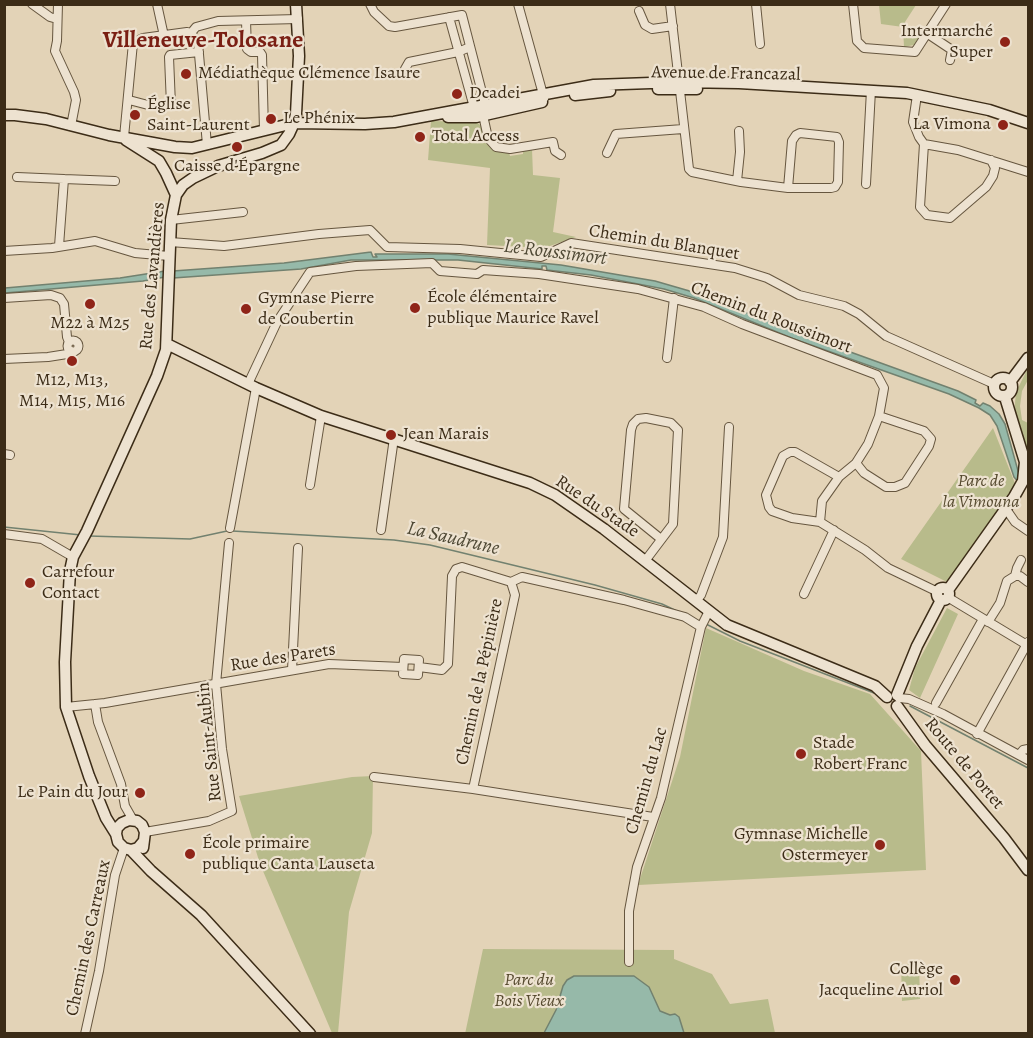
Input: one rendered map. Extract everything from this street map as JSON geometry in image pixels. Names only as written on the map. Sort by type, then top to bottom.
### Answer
[{"type":"street","points":[[32,4],[50,17],[57,19]]},
{"type":"street","points":[[58,4],[56,55],[76,100],[71,126]]},
{"type":"street","points":[[157,4],[164,36]]},
{"type":"street","points":[[294,123],[299,56],[296,4]]},
{"type":"street","points":[[370,4],[374,12],[389,26],[395,27],[462,15],[488,138],[496,147],[510,149],[554,142],[555,151],[561,155]]},
{"type":"street","points":[[518,4],[544,98]]},
{"type":"street","points":[[670,4],[689,169],[692,172],[737,182],[788,188],[835,188],[838,182],[839,142],[837,137],[800,133],[796,135],[792,141],[788,188]]},
{"type":"street","points":[[756,4],[760,44]]},
{"type":"street","points":[[854,4],[857,41],[864,48],[915,52],[946,4]]},
{"type":"street","points":[[639,11],[645,25],[652,28],[673,26]]},
{"type":"street","points":[[449,17],[458,52],[481,112]]},
{"type":"street","points":[[191,33],[196,27],[218,21],[298,19]]},
{"type":"street","points":[[246,21],[248,50],[260,52],[262,55],[264,130]]},
{"type":"street","points":[[176,195],[159,161],[124,137],[133,43],[137,39],[187,32],[191,33],[198,43],[207,145]]},
{"type":"street","points":[[928,34],[952,50],[950,60]]},
{"type":"street","points":[[405,69],[410,62],[458,52],[470,47]]},
{"type":"street","points":[[129,100],[148,105],[171,105],[170,54],[199,52]]},
{"type":"street","name":"Avenue de Francazal","points":[[4,115],[29,116],[175,147],[199,148],[294,123],[394,122],[421,116],[481,112],[544,98],[679,85],[870,93],[917,98],[988,110],[1029,123]]},
{"type":"street","points":[[866,184],[870,93]]},
{"type":"street","points":[[917,98],[913,122],[924,144],[920,207],[927,215],[950,218],[986,187],[995,168],[991,160]]},
{"type":"street","name":"Avenue de Francazal","points":[[917,98],[986,116],[1029,131]]},
{"type":"street","name":"Rue des Lavandières","points":[[73,558],[157,376],[167,344],[171,220],[176,195],[187,182],[201,174],[281,145],[294,123]]},
{"type":"street","points":[[607,153],[616,134],[683,129]]},
{"type":"street","points":[[737,182],[740,152],[739,130]]},
{"type":"street","points":[[924,144],[958,150],[1029,172]]},
{"type":"street","points":[[17,177],[115,181]]},
{"type":"street","points":[[59,246],[64,179]]},
{"type":"street","points":[[171,220],[243,212]]},
{"type":"street","points":[[170,242],[224,246],[370,230],[387,247],[460,249],[541,257],[539,274]]},
{"type":"street","points":[[4,251],[17,252],[95,241],[135,253],[169,256]]},
{"type":"street","name":"Chemin du Blanquet","points":[[541,257],[571,243],[735,268],[766,278],[799,295],[844,306],[859,314],[886,336],[994,384]]},
{"type":"street","name":"Chemin du Roussimort","points":[[252,386],[277,322],[310,272],[356,266],[432,263],[440,271],[477,274],[483,270],[539,274],[639,289],[704,307],[742,324],[874,373],[884,388],[879,416]]},
{"type":"street","points":[[4,298],[51,295],[60,298],[64,304],[68,347],[71,351],[67,354],[48,357],[4,359]]},
{"type":"street","points":[[667,358],[674,298]]},
{"type":"street","name":"Rue du Stade","points":[[167,344],[252,386],[321,416],[530,483],[555,495],[697,600],[707,613],[736,630],[875,686],[895,699]]},
{"type":"street","points":[[1010,382],[1029,358]]},
{"type":"street","points":[[1005,397],[995,393],[994,384],[1001,378],[1010,382]]},
{"type":"street","points":[[1005,397],[1012,391],[1010,382]]},
{"type":"street","points":[[230,528],[252,386]]},
{"type":"street","points":[[1005,397],[1025,462],[1022,484],[944,595],[917,646],[895,699],[909,699],[1029,760]]},
{"type":"street","points":[[310,485],[321,416]]},
{"type":"street","points":[[820,522],[822,501],[839,477],[856,463],[868,444],[879,416],[924,431],[931,439],[929,446],[905,483],[895,487],[886,487],[864,473],[856,463]]},
{"type":"street","points":[[645,561],[673,524],[678,430],[676,426],[666,422],[638,419],[631,430],[624,509],[661,538]]},
{"type":"street","points":[[697,600],[723,537],[729,427]]},
{"type":"street","points":[[381,530],[394,438]]},
{"type":"street","points":[[839,477],[795,452],[790,452],[783,456],[766,495],[769,507],[772,511],[792,518],[820,522],[865,550],[888,568],[944,595],[985,621],[1028,643],[977,734]]},
{"type":"street","points":[[1006,509],[1015,522],[1029,531]]},
{"type":"street","points":[[804,594],[834,530]]},
{"type":"street","points":[[4,534],[42,539],[73,558],[65,662],[66,707],[89,776],[118,842],[201,915],[309,1034]]},
{"type":"street","name":"Rue Saint-Aubin","points":[[144,837],[209,821],[232,811],[222,749],[216,684],[229,543]]},
{"type":"street","points":[[292,670],[298,548]]},
{"type":"street","points":[[1015,576],[1022,560]]},
{"type":"street","name":"Rue des Parets","points":[[66,707],[342,663],[401,667],[403,674],[418,675],[419,667],[442,670],[448,664],[452,576],[456,569],[462,567],[511,582]]},
{"type":"street","points":[[936,704],[985,621],[1000,603],[1007,581],[1020,576],[1029,582]]},
{"type":"street","points":[[511,582],[522,577],[624,600],[685,617],[702,626]]},
{"type":"street","name":"Chemin de la Pépinière","points":[[473,789],[515,595],[511,582]]},
{"type":"street","name":"Chemin du Lac","points":[[629,962],[629,911],[637,867],[661,798],[707,613]]},
{"type":"street","name":"Route de Portet","points":[[895,699],[925,745],[1027,865]]},
{"type":"street","points":[[95,704],[98,722],[121,784],[129,820]]},
{"type":"street","points":[[1019,755],[1023,750],[1029,749]]},
{"type":"street","name":"Chemin de la Pépinière","points":[[374,777],[473,789],[653,817]]},
{"type":"street","points":[[102,809],[114,819],[140,823],[147,866]]},
{"type":"street","points":[[116,834],[117,828],[129,820]]},
{"type":"street","points":[[127,849],[138,848],[144,837]]},
{"type":"street","name":"Chemin des Carreaux","points":[[85,1034],[99,971],[115,875],[127,849]]},
{"type":"green space","points":[[879,5],[916,5],[905,22],[907,30],[919,37],[914,45],[904,47],[903,27],[881,24]]},
{"type":"green space","points":[[431,121],[477,122],[483,128],[485,138],[509,152],[510,156],[523,154],[523,150],[532,149],[533,175],[560,178],[553,232],[576,237],[544,248],[487,245],[490,168],[428,160]]},
{"type":"green space","points":[[1028,368],[1028,380],[1022,391],[1020,406],[1022,420],[1028,423],[1028,463],[1014,414],[1016,392]]},
{"type":"green space","name":"Parc de la Vimouna","points":[[993,428],[1016,486],[949,583],[901,559]]},
{"type":"green space","points":[[947,608],[958,614],[920,698],[909,690],[915,668]]},
{"type":"green space","name":"Stade Robert Franc","points":[[706,628],[804,671],[870,694],[921,751],[926,870],[638,885],[680,757]]},
{"type":"green space","points":[[373,776],[372,833],[349,912],[338,1033],[332,1033],[260,864],[239,796],[352,777]]},
{"type":"green space","name":"Parc du Bois Vieux","points":[[483,949],[674,950],[674,959],[712,974],[730,1004],[768,999],[775,1033],[465,1034]]},
{"type":"green space","points":[[901,964],[919,964],[920,999],[902,1001]]},
{"type":"shaded area","points":[[371,252],[373,257],[377,257],[375,254],[448,254],[561,265],[655,281],[693,292],[958,391],[976,400],[975,403],[980,406],[983,403],[990,406],[1005,424],[1020,478],[1019,483],[1014,477],[997,426],[990,415],[979,408],[949,394],[794,339],[694,298],[664,289],[591,275],[547,270],[546,266],[542,266],[542,269],[458,260],[351,260],[301,269],[173,278],[173,271],[284,263]]},
{"type":"shaded area","points":[[165,271],[165,277],[143,281],[5,293],[5,288],[120,278]]},
{"type":"shaded area","points":[[574,976],[634,976],[649,987],[660,1011],[679,1017],[684,1033],[544,1033],[556,1010],[563,986]]},
{"type":"waterway","name":"La Saudrune","points":[[4,527],[81,535]]},
{"type":"waterway","name":"La Saudrune","points":[[89,536],[190,539],[227,531]]},
{"type":"waterway","name":"La Saudrune","points":[[232,531],[394,540],[430,545],[595,585],[662,604],[679,612]]},
{"type":"waterway","name":"La Saudrune","points":[[706,624],[740,641],[874,693]]},
{"type":"waterway","name":"La Saudrune","points":[[910,706],[1028,768]]},
{"type":"place","name":"Intermarché Super","points":[[1005,42]]},
{"type":"place","name":"Médiathèque Clémence Isaure","points":[[186,74]]},
{"type":"place","name":"Dcadei","points":[[457,94]]},
{"type":"place","name":"Église Saint-Laurent","points":[[135,115]]},
{"type":"place","name":"Le Phénix","points":[[271,119]]},
{"type":"place","name":"La Vimona","points":[[1003,125]]},
{"type":"place","name":"Total Access","points":[[420,137]]},
{"type":"place","name":"Caisse d'Épargne","points":[[237,147]]},
{"type":"place","name":"M22 à M25","points":[[90,304]]},
{"type":"place","name":"École élémentaire publique Maurice Ravel","points":[[415,308]]},
{"type":"place","name":"Gymnase Pierre de Coubertin","points":[[246,309]]},
{"type":"place","name":"M12, M13, M14, M15, M16","points":[[72,361]]},
{"type":"place","name":"Jean Marais","points":[[391,435]]},
{"type":"place","name":"Carrefour Contact","points":[[30,583]]},
{"type":"place","name":"Stade Robert Franc","points":[[801,754]]},
{"type":"place","name":"Le Pain du Jour","points":[[140,793]]},
{"type":"place","name":"Gymnase Michelle Ostermeyer","points":[[880,845]]},
{"type":"place","name":"École primaire publique Canta Lauseta","points":[[190,854]]},
{"type":"place","name":"Collège Jacqueline Auriol","points":[[955,980]]},
{"type":"district","name":"Villeneuve-Tolosane","points":[[203,41]]},
{"type":"water label","name":"Le Roussimort","points":[[555,253]]}]
